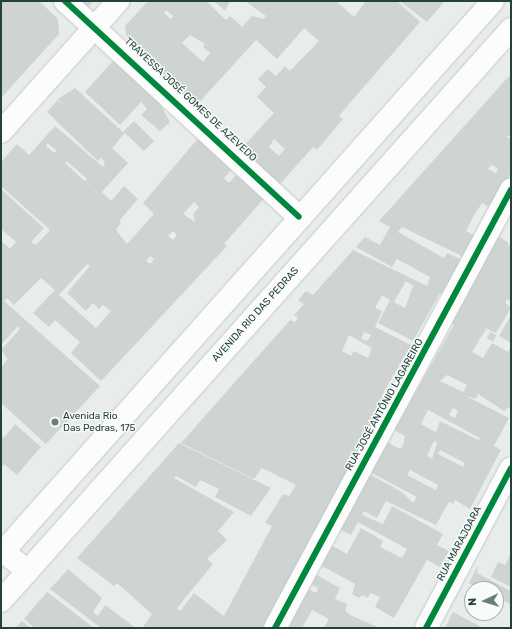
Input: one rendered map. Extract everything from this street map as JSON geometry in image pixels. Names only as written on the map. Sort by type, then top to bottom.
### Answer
[{"type":"main road","name":"TRAVESSA JOSÉ GOMES DE AZEVEDO","points":[[65,1],[96,27],[299,216]]},
{"type":"main road","points":[[1,132],[118,1]]},
{"type":"main road","points":[[28,571],[2,552],[299,216],[493,1]]},
{"type":"main road","name":"AVENIDA RIO DAS PEDRAS","points":[[1,601],[511,29]]},
{"type":"main road","name":"RUA JOSÉ ANTÔNIO LAGAREIRO","points":[[275,628],[511,190]]},
{"type":"main road","name":"RUA MARAJOARA","points":[[426,628],[503,506],[511,468]]},
{"type":"building","points":[[1,1],[39,1],[58,19],[59,34],[1,98]]},
{"type":"building","points":[[79,1],[94,1],[87,8]]},
{"type":"building","points":[[148,1],[206,1],[226,20],[230,16],[242,27],[252,16],[263,19],[266,16],[245,1],[336,1],[354,17],[366,1],[397,1],[420,22],[339,116],[343,119],[317,150],[313,147],[280,184],[241,149],[274,113],[257,97],[266,87],[258,79],[268,69],[276,76],[285,66],[290,71],[319,41],[304,28],[277,59],[256,40],[195,107],[127,40],[125,26]],"holes":[[[166,10],[173,16],[171,19],[164,13]],[[190,35],[205,44],[203,47],[210,53],[203,62],[182,43]],[[274,139],[285,149],[279,156],[269,147]]]},
{"type":"building","points":[[214,1],[230,1],[225,11]]},
{"type":"building","points":[[400,1],[445,1],[427,22]]},
{"type":"building","points":[[114,60],[155,95],[170,122],[160,131],[141,115],[147,109],[141,102],[120,125],[85,92]]},
{"type":"building","points":[[511,74],[511,136],[506,136],[511,139],[511,173],[492,208],[482,203],[473,217],[466,231],[475,236],[464,257],[402,227],[398,232],[444,258],[447,253],[462,260],[447,297],[440,293],[413,341],[378,323],[390,300],[382,295],[375,308],[382,311],[375,327],[411,345],[381,397],[390,401],[266,628],[142,628],[152,614],[117,583],[114,586],[77,558],[179,443],[271,488],[251,516],[215,497],[219,489],[200,480],[196,487],[176,476],[174,478],[234,512],[218,531],[227,540],[207,559],[213,564],[177,608],[180,611],[194,593],[224,616],[272,526],[265,523],[283,494],[289,496],[296,485],[262,468],[254,479],[181,443],[290,320],[295,322],[298,318],[294,315],[304,304],[298,300],[306,291],[313,295],[353,250],[427,286],[430,277],[397,259],[392,267],[356,247],[365,237],[380,245],[390,227],[379,221]],"holes":[[[491,165],[498,168],[496,173],[488,169]],[[406,281],[413,286],[405,308],[394,302]],[[364,332],[371,335],[367,341],[361,339]],[[349,335],[372,348],[368,358],[354,351],[351,356],[342,351]]]},
{"type":"building","points":[[75,88],[123,132],[134,121],[154,141],[144,151],[125,133],[112,148],[128,163],[102,192],[111,201],[124,186],[138,199],[119,221],[121,223],[116,230],[127,244],[154,214],[143,203],[201,135],[235,166],[224,178],[229,183],[240,170],[267,195],[224,244],[227,246],[101,381],[71,353],[80,342],[55,320],[49,327],[33,313],[55,290],[41,278],[14,305],[7,298],[4,301],[100,386],[46,444],[1,403],[1,367],[8,359],[1,350],[20,329],[18,326],[1,345],[1,241],[10,249],[16,242],[1,229],[1,189],[44,228],[31,242],[36,245],[50,230],[1,186],[1,162],[17,144],[29,155],[55,126],[103,167],[105,162],[101,158],[98,161],[47,112],[58,100],[70,110],[58,99]],"holes":[[[48,143],[57,151],[54,153],[46,146]],[[67,161],[87,179],[85,181],[104,199],[65,163]],[[194,202],[199,207],[193,214],[195,222],[183,214]],[[173,231],[177,235],[173,240],[168,236]],[[150,256],[154,259],[150,264],[146,261]],[[87,264],[90,266],[67,293],[86,311],[93,303],[99,309],[103,305],[111,311],[96,328],[59,295]]]},
{"type":"building","points":[[498,236],[509,243],[506,248],[511,243],[511,301],[507,299],[505,303],[511,308],[496,333],[478,325],[486,329],[472,352],[483,358],[492,343],[508,352],[511,347],[511,406],[504,411],[478,394],[476,399],[466,396],[509,418],[494,446],[501,450],[470,509],[455,500],[453,504],[449,502],[436,525],[386,501],[377,518],[364,511],[362,515],[383,524],[392,506],[443,534],[437,545],[449,551],[440,567],[427,560],[394,618],[375,607],[380,597],[370,593],[368,598],[362,595],[359,598],[352,594],[355,584],[320,565],[331,545],[347,554],[361,528],[383,541],[380,547],[402,558],[407,549],[358,522],[351,535],[339,529],[369,474],[402,492],[413,503],[417,497],[370,472],[387,442],[400,449],[403,446],[405,436],[394,430],[454,325],[451,323]],"holes":[[[447,375],[467,385],[463,392],[440,381]],[[453,408],[458,411],[455,418],[449,415]],[[428,410],[480,438],[478,440],[440,421],[436,432],[421,424]],[[434,441],[437,443],[432,459],[427,456]],[[440,450],[465,463],[463,467],[438,454]],[[410,470],[438,485],[436,490],[407,475]]]},
{"type":"building","points":[[511,315],[511,343],[499,336]]},
{"type":"building","points":[[490,332],[496,335],[493,341],[487,338]]},
{"type":"building","points":[[15,424],[41,447],[17,475],[4,464],[1,467],[1,435],[4,438]]},
{"type":"building","points":[[511,553],[511,587],[504,584],[504,581],[499,581],[491,577],[498,562],[505,565]]},
{"type":"building","points":[[478,565],[477,573],[492,581],[470,581]]},
{"type":"building","points":[[68,569],[102,598],[93,612],[98,616],[105,605],[136,628],[101,628],[50,589]]},
{"type":"building","points":[[315,574],[340,588],[335,599],[347,604],[345,610],[350,615],[380,628],[324,628],[329,619],[312,610],[302,628],[289,628],[308,589],[316,593],[318,588],[310,584]]},
{"type":"building","points":[[504,587],[511,591],[510,604],[504,601]]},
{"type":"building","points":[[47,592],[94,628],[35,628],[24,619]]},
{"type":"building","points":[[453,612],[464,618],[464,621],[470,621],[483,628],[445,628]]},
{"type":"building","points":[[22,621],[31,628],[15,628]]},
{"type":"cycle path","points":[[65,1],[299,217]]},
{"type":"cycle path","points":[[275,628],[511,190]]},
{"type":"cycle path","points":[[426,628],[511,468]]},
{"type":"place","name":"Avenida Rio Das Pedras, 175","points":[[55,422]]}]
